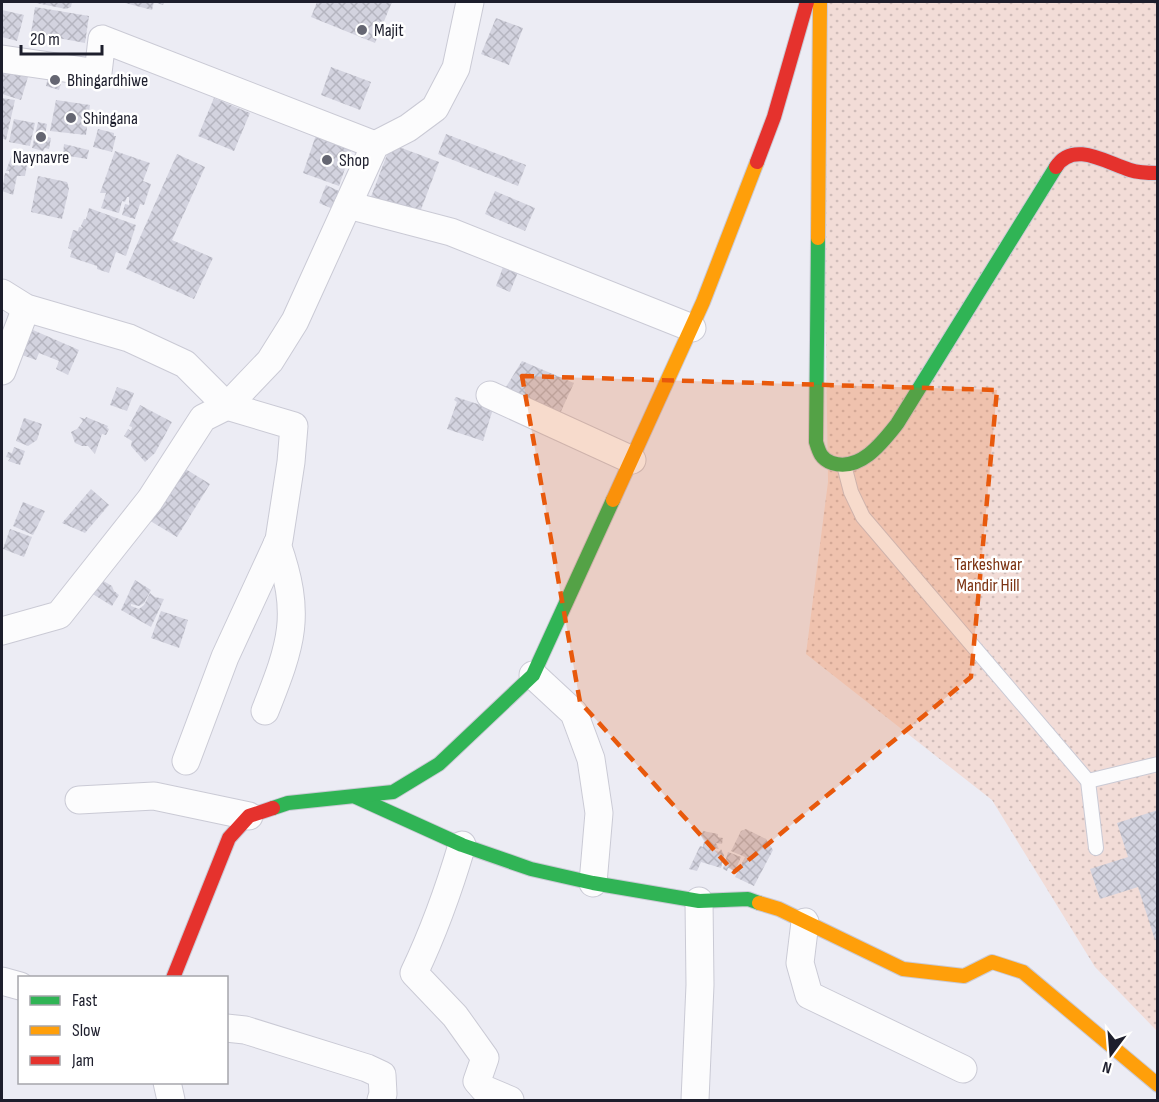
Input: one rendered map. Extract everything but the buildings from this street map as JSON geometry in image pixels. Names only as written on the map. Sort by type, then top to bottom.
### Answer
[{"type":"street","points":[[2,631],[59,615],[150,500],[203,418],[227,406],[270,361],[295,321],[375,145],[408,128],[435,108],[456,68],[470,2]]},
{"type":"street","points":[[174,976],[229,838],[249,816],[288,803],[393,792],[439,764],[533,675],[703,302],[774,117],[807,2]]},
{"type":"street","points":[[819,2],[816,442],[820,456],[831,463],[844,465],[860,460],[881,444],[897,424],[1060,161],[1076,153],[1094,156],[1130,170],[1158,173]]},
{"type":"street","points":[[2,59],[98,73],[102,39],[375,145]]},
{"type":"street","points":[[348,205],[451,232],[692,328]]},
{"type":"street","points":[[2,293],[26,308],[129,338],[185,364],[227,406],[294,426],[291,462],[277,544],[225,657],[186,761]]},
{"type":"street","points":[[2,371],[26,308]]},
{"type":"street","points":[[490,395],[632,460]]},
{"type":"street","points":[[266,711],[285,662],[292,629],[292,596],[287,571],[277,544]]},
{"type":"street","points":[[533,675],[574,713],[591,759],[599,813],[593,883]]},
{"type":"street","points":[[80,800],[153,796],[249,816]]},
{"type":"street","points":[[356,797],[462,845],[531,869],[593,883],[699,901],[748,899],[779,909],[903,969],[964,976],[992,962],[1023,972],[1158,1085]]},
{"type":"street","points":[[462,845],[449,892],[434,932],[414,973],[455,1016],[485,1058],[477,1082],[484,1089],[510,1101]]},
{"type":"street","points":[[695,1101],[700,985],[699,901]]},
{"type":"street","points":[[805,922],[800,963],[809,995],[963,1069]]},
{"type":"street","points":[[2,981],[18,985]]},
{"type":"street","points":[[228,1028],[245,1030],[367,1068],[381,1075],[383,1094],[381,1101]]},
{"type":"street","points":[[167,1084],[171,1101]]},
{"type":"lane","points":[[844,465],[851,492],[863,516],[1044,732],[1088,781],[1096,848]]},
{"type":"lane","points":[[1088,781],[1158,764]]},
{"type":"highlighted area","points":[[522,376],[997,390],[971,677],[734,872],[580,702]]},
{"type":"green space","name":"Tarkeshwar Mandir Hill","points":[[821,2],[1157,2],[1157,1031],[1095,967],[992,800],[806,654],[828,482]]},
{"type":"traffic: fast","points":[[818,238],[816,442],[819,452],[825,459],[842,465],[861,460],[877,447],[897,424],[1056,167]]},
{"type":"traffic: fast","points":[[273,808],[288,803],[393,792],[439,764],[533,675],[613,500]]},
{"type":"traffic: fast","points":[[356,797],[462,845],[531,869],[593,883],[699,901],[748,899],[759,903]]},
{"type":"traffic: slow","points":[[818,238],[820,2]]},
{"type":"traffic: slow","points":[[613,500],[703,302],[757,162]]},
{"type":"traffic: slow","points":[[759,903],[779,909],[903,969],[964,976],[992,962],[1023,972],[1158,1085]]},
{"type":"traffic: jam","points":[[757,162],[774,117],[807,2]]},
{"type":"traffic: jam","points":[[1056,167],[1063,159],[1081,154],[1133,171],[1158,173]]},
{"type":"traffic: jam","points":[[174,976],[229,838],[249,816],[273,808]]},
{"type":"place","name":"Majit","points":[[362,30]]},
{"type":"place","name":"Bhingardhiwe","points":[[55,80]]},
{"type":"place","name":"Shingana","points":[[71,118]]},
{"type":"place","name":"Naynavre","points":[[41,137]]},
{"type":"place","name":"Shop","points":[[327,160]]}]
